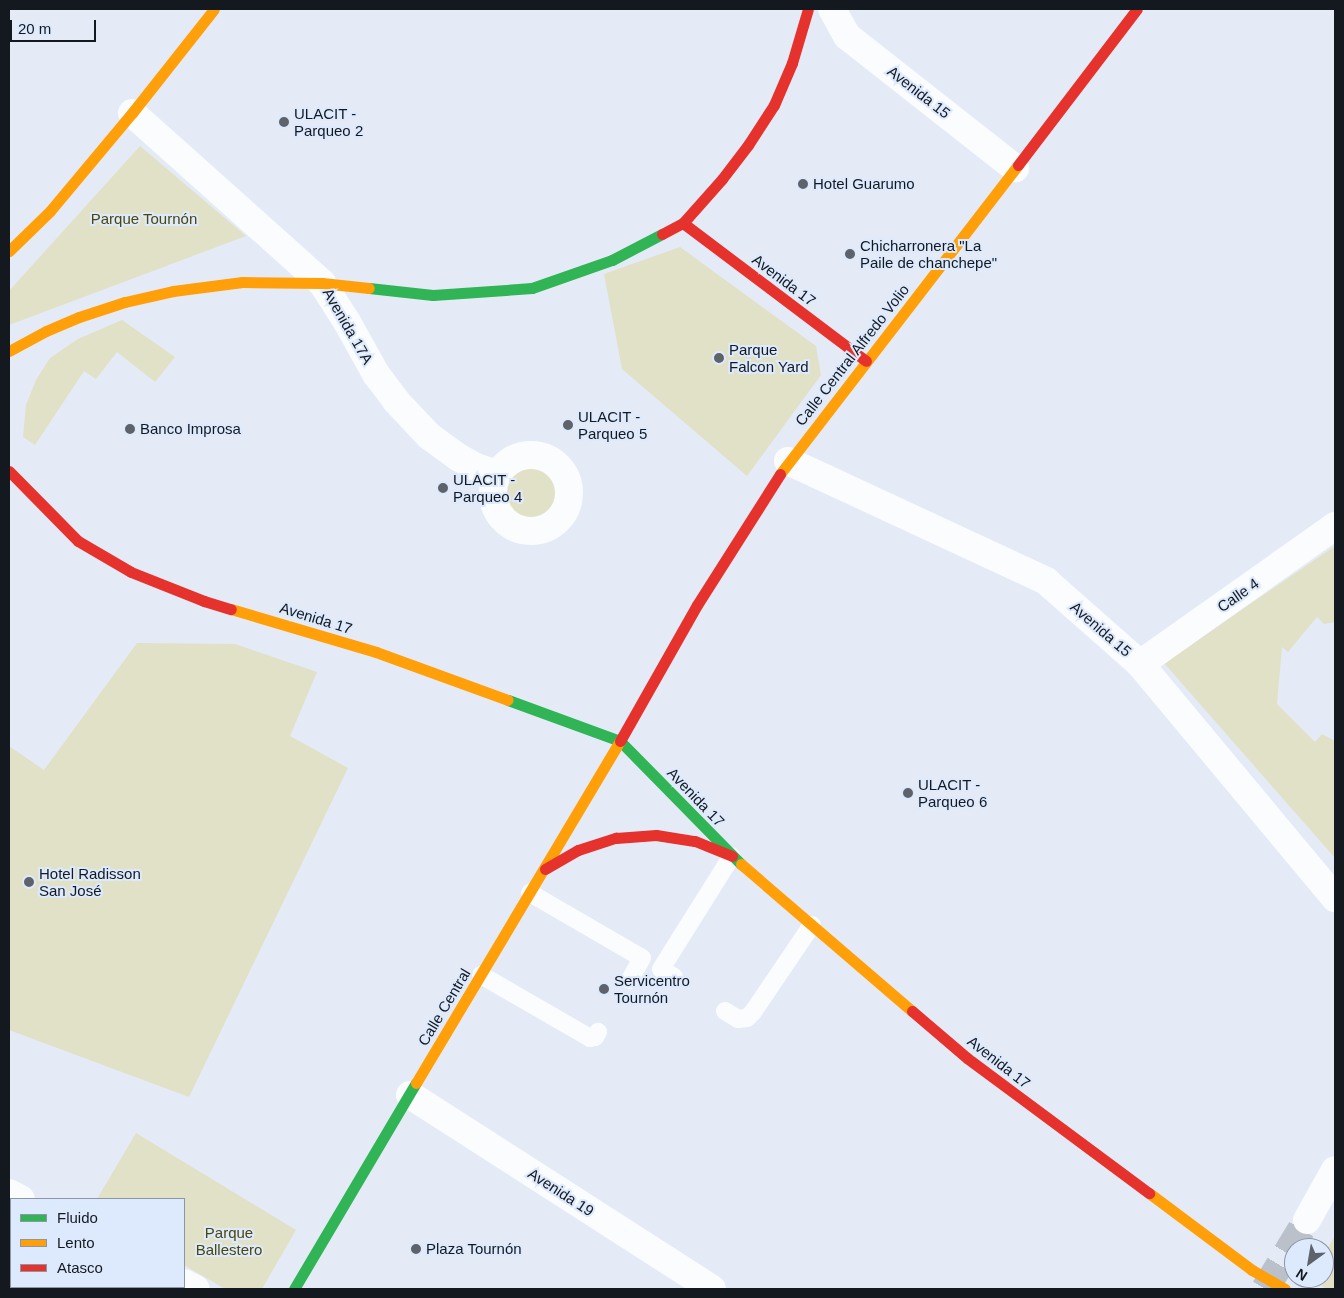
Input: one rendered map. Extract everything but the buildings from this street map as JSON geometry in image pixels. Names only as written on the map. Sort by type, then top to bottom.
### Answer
[{"type":"main road","points":[[9,252],[50,211],[132,114],[214,9]]},
{"type":"main road","points":[[9,352],[46,331],[79,317],[125,302],[173,290],[242,282],[322,283],[433,295],[532,288],[612,260],[683,224],[722,179],[774,105],[792,63],[808,9]]},
{"type":"main road","name":"Calle Central Alfredo Volio","points":[[620,741],[697,604],[788,461],[1061,110],[1136,9]]},
{"type":"main road","points":[[14,230],[50,211]]},
{"type":"main road","name":"Avenida 17","points":[[683,224],[866,361]]},
{"type":"main road","name":"Avenida 17","points":[[9,471],[78,541],[131,572],[204,601],[376,652],[620,741],[732,856],[967,1058],[1252,1270],[1285,1289]]},
{"type":"main road","name":"Calle Central","points":[[294,1289],[620,741]]},
{"type":"main road","points":[[544,870],[578,850],[601,842],[616,838],[656,834],[695,841],[732,856]]},
{"type":"street","name":"Avenida 15","points":[[832,9],[847,36],[1015,168]]},
{"type":"street","name":"Avenida 17A","points":[[132,114],[322,283],[347,322],[376,374],[396,401],[429,436],[458,457],[476,467],[496,474]]},
{"type":"street","name":"Avenida 15","points":[[788,461],[1046,581],[1140,664],[1335,898]]},
{"type":"street","name":"Calle 4","points":[[1140,664],[1335,526]]},
{"type":"street","name":"Avenida 19","points":[[410,1095],[712,1289]]},
{"type":"street","points":[[1306,1220],[1335,1170]]},
{"type":"lane","points":[[530,893],[668,973],[732,856]]},
{"type":"lane","points":[[725,1011],[738,1018],[747,1018],[812,925]]},
{"type":"lane","points":[[630,980],[642,958]]},
{"type":"lane","points":[[482,975],[590,1038],[593,1038],[598,1032]]},
{"type":"green space","name":"Parque Tournón","points":[[140,146],[246,236],[9,325],[9,291]]},
{"type":"green space","name":"Parque Falcon Yard","points":[[680,247],[816,346],[821,375],[747,476],[622,369],[604,274]]},
{"type":"green space","points":[[122,320],[175,357],[155,382],[117,352],[96,379],[84,371],[35,445],[23,437],[26,405],[36,380],[50,358],[78,339]]},
{"type":"green space","points":[[531,464],[547,469],[555,477],[560,493],[555,509],[547,517],[531,522],[515,517],[507,509],[502,493],[507,477],[515,469]]},
{"type":"green space","points":[[1335,546],[1335,622],[1324,624],[1317,617],[1288,652],[1282,647],[1277,704],[1315,742],[1322,734],[1335,741],[1335,858],[1164,663]]},
{"type":"green space","points":[[137,643],[235,644],[317,672],[290,736],[348,768],[189,1097],[9,1030],[9,746],[44,770]]},
{"type":"green space","name":"Parque Ballestero","points":[[136,1133],[296,1230],[262,1289],[225,1289],[185,1266],[185,1198],[98,1198]]},
{"type":"green space","points":[[1335,1236],[1335,1289],[1327,1289],[1325,1288],[1334,1288]]},
{"type":"tunnel","points":[[1265,1289],[1307,1220]]},
{"type":"traffic: fast","points":[[369,288],[433,295],[532,288],[612,260],[662,234]]},
{"type":"traffic: fast","points":[[508,700],[620,741],[741,864]]},
{"type":"traffic: fast","points":[[294,1289],[416,1083]]},
{"type":"traffic: slow","points":[[9,251],[50,211],[132,113],[214,9]]},
{"type":"traffic: slow","points":[[780,474],[1018,165]]},
{"type":"traffic: slow","points":[[9,351],[46,331],[79,317],[125,302],[173,291],[242,282],[322,283],[369,288]]},
{"type":"traffic: slow","points":[[231,609],[376,652],[508,700]]},
{"type":"traffic: slow","points":[[416,1083],[620,741]]},
{"type":"traffic: slow","points":[[741,864],[912,1011]]},
{"type":"traffic: slow","points":[[1149,1193],[1252,1270],[1285,1289]]},
{"type":"traffic: jam","points":[[662,234],[683,223],[722,179],[748,145],[774,105],[792,63],[808,9]]},
{"type":"traffic: jam","points":[[1018,165],[1137,9]]},
{"type":"traffic: jam","points":[[683,223],[866,361]]},
{"type":"traffic: jam","points":[[9,471],[78,541],[131,572],[204,601],[231,609]]},
{"type":"traffic: jam","points":[[620,741],[697,605],[780,474]]},
{"type":"traffic: jam","points":[[545,869],[578,850],[616,838],[656,835],[695,841],[732,856]]},
{"type":"traffic: jam","points":[[912,1011],[967,1058],[1149,1193]]},
{"type":"place","name":"ULACIT - Parqueo 2","points":[[284,122]]},
{"type":"place","name":"Hotel Guarumo","points":[[803,184]]},
{"type":"place","name":"Chicharronera \"La Paile de chanchepe\"","points":[[850,254]]},
{"type":"place","name":"Parque Falcon Yard","points":[[719,358]]},
{"type":"place","name":"ULACIT - Parqueo 5","points":[[568,425]]},
{"type":"place","name":"Banco Improsa","points":[[130,429]]},
{"type":"place","name":"ULACIT - Parqueo 4","points":[[443,488]]},
{"type":"place","name":"ULACIT - Parqueo 6","points":[[908,793]]},
{"type":"place","name":"Hotel Radisson San José","points":[[29,882]]},
{"type":"place","name":"Servicentro Tournón","points":[[604,989]]},
{"type":"place","name":"Plaza Tournón","points":[[416,1249]]}]
